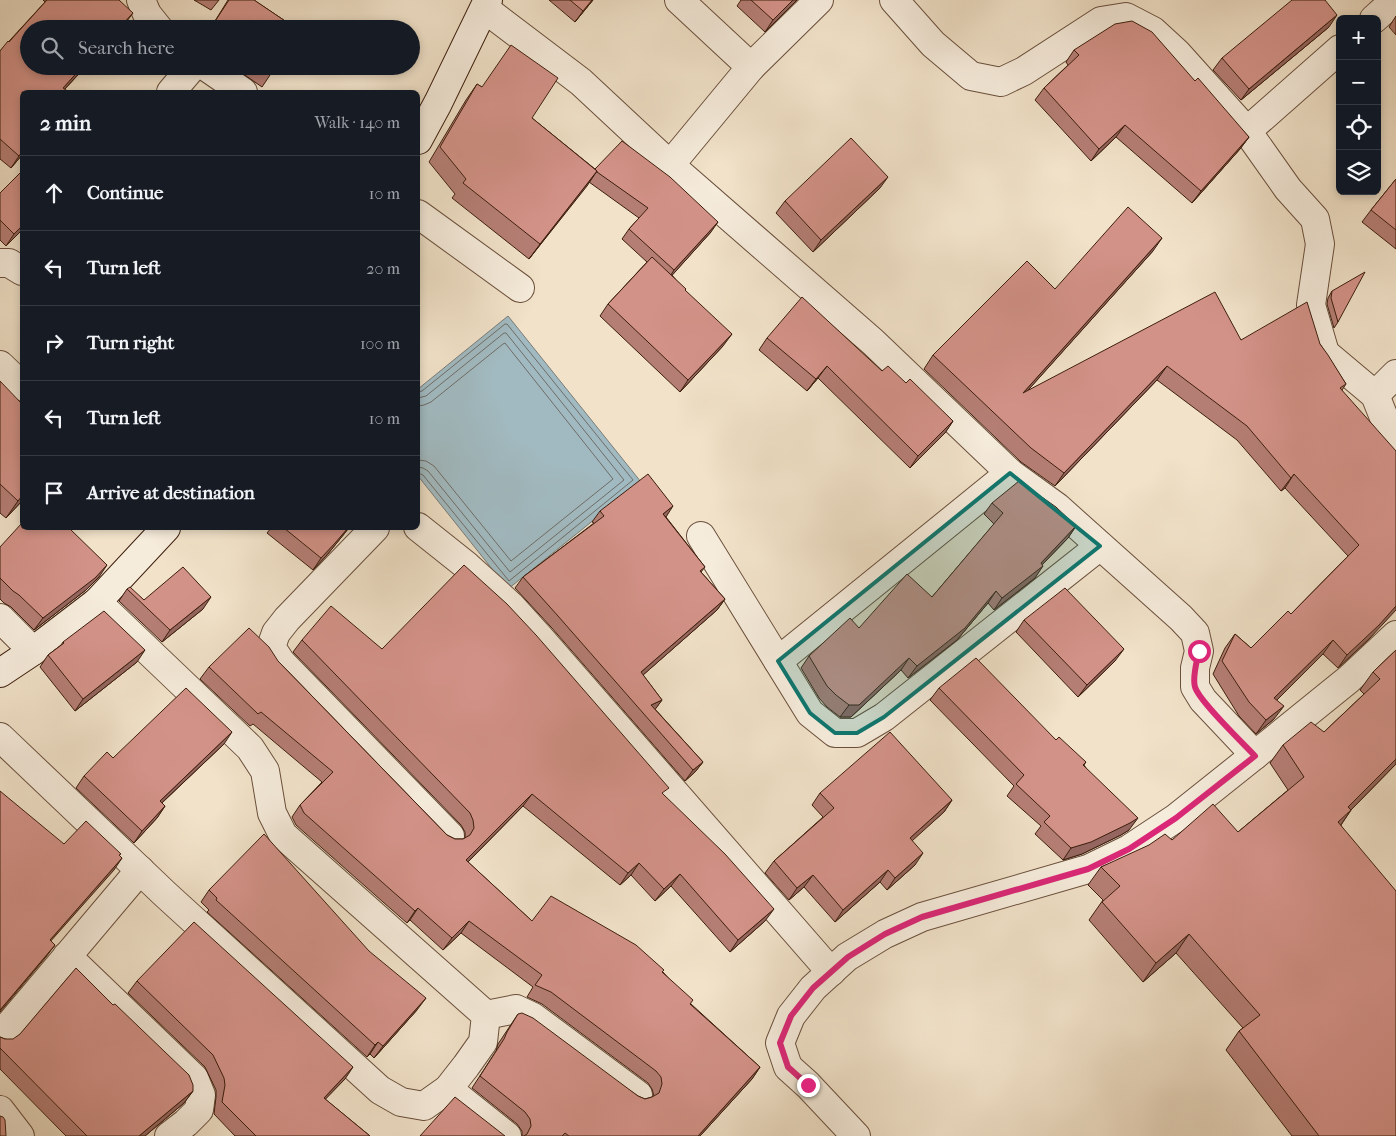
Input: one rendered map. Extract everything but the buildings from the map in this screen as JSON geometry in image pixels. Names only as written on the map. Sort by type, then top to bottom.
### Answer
[{"type":"street","points":[[141,0],[152,20]]},
{"type":"street","points":[[679,0],[751,67]]},
{"type":"street","points":[[670,165],[751,67],[819,0]]},
{"type":"street","points":[[894,0],[932,44],[971,76],[1001,82],[1024,71],[1101,20],[1126,16],[1153,31],[1177,53],[1247,131],[1288,189],[1315,219],[1320,244],[1311,305],[1325,353],[1375,395],[1396,442]]},
{"type":"street","points":[[1378,15],[1395,0]]},
{"type":"street","points":[[420,136],[487,4],[580,82],[670,165],[873,342],[1010,473],[1057,507],[1181,618],[1195,632],[1199,651],[1195,668],[1195,687],[1203,700],[1255,756]]},
{"type":"street","points":[[1247,131],[1336,53]]},
{"type":"street","points":[[174,90],[186,75]]},
{"type":"street","points":[[218,75],[240,90]]},
{"type":"street","points":[[420,215],[520,288]]},
{"type":"street","points":[[0,263],[9,263],[20,270]]},
{"type":"street","points":[[0,365],[20,384]]},
{"type":"street","points":[[1375,395],[1396,374]]},
{"type":"street","points":[[778,661],[1010,473]]},
{"type":"street","points":[[420,529],[467,566],[516,611],[831,972]]},
{"type":"street","points":[[0,673],[97,602],[164,530]]},
{"type":"street","points":[[373,530],[287,619],[276,633],[272,647],[281,662],[450,836]]},
{"type":"street","points":[[701,536],[810,713],[835,733],[857,733],[884,717],[1100,546]]},
{"type":"street","points":[[97,602],[250,748],[265,771],[272,813],[283,836],[486,1015]]},
{"type":"street","points":[[0,618],[32,651]]},
{"type":"street","points":[[856,1136],[808,1085],[788,1067],[780,1043],[791,1016],[813,988],[848,957],[885,934],[922,917],[1088,869],[1129,849],[1176,818],[1349,679],[1392,649]]},
{"type":"street","points":[[0,737],[166,895],[380,1090],[401,1102],[424,1106],[448,1089],[483,1042],[486,1015]]},
{"type":"street","points":[[0,1036],[140,870]]},
{"type":"street","points":[[67,956],[194,1078],[200,1095],[199,1110],[169,1136]]},
{"type":"street","points":[[486,1015],[516,1009],[533,1017],[638,1095]]},
{"type":"street","points":[[448,1089],[506,1136]]},
{"type":"street","points":[[0,1110],[20,1136]]},
{"type":"highlighted area","points":[[1010,473],[1100,546],[884,717],[857,733],[835,733],[810,713],[778,661]]},
{"type":"water","points":[[508,316],[641,482],[508,589],[420,479],[420,387]]},
{"type":"route","points":[[808,1085],[788,1067],[780,1043],[791,1016],[813,988],[848,957],[885,934],[922,917],[1088,869],[1129,849],[1176,818],[1255,756],[1203,700],[1195,687],[1195,668],[1199,651]]}]
